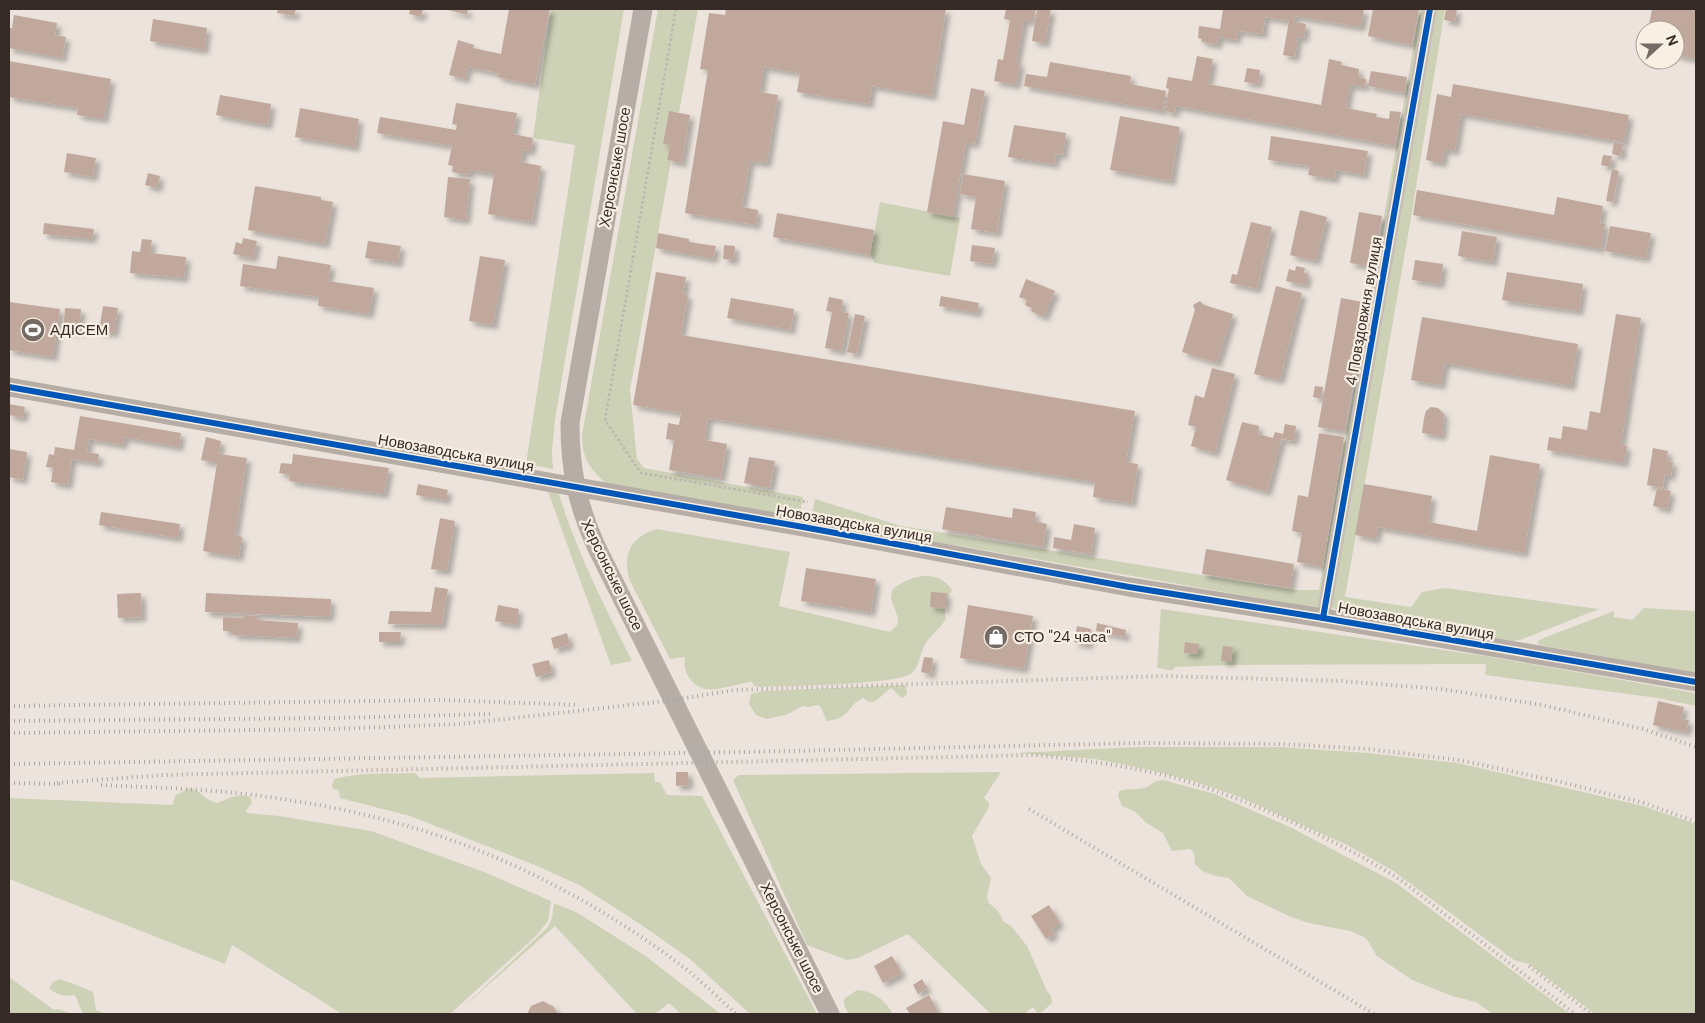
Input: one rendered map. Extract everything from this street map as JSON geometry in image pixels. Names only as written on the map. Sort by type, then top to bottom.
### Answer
[{"type":"street","name":"Херсонське шосе","points":[[643,9],[570,423],[570,455],[583,516],[596,546],[830,1014]]},
{"type":"street","name":"4 Повздовжня вулиця","points":[[1323,618],[1430,9]]},
{"type":"street","name":"Новозаводська вулиця","points":[[9,387],[803,527],[1129,587],[1696,682]]},
{"type":"path","points":[[676,9],[605,420],[641,474],[808,502]]},
{"type":"green space","points":[[551,9],[624,9],[555,420],[552,452],[553,469],[526,464],[575,145],[533,138]]},
{"type":"green space","points":[[658,9],[698,9],[679,113],[669,112],[663,144],[670,145],[667,160],[671,161],[630,390],[637,459],[644,468],[803,497],[799,518],[605,483],[591,467],[583,450],[582,435]]},
{"type":"green space","points":[[1420,9],[1425,9],[1319,606],[1316,608],[811,520],[815,499],[901,526],[1294,590],[1319,590]]},
{"type":"green space","points":[[1434,9],[1445,9],[1411,218],[1345,597],[1411,607],[1422,592],[1445,588],[1599,609],[1523,639],[1513,641],[1337,610],[1332,607],[1329,600]]},
{"type":"green space","points":[[880,202],[960,218],[950,276],[875,263],[870,255]]},
{"type":"green space","points":[[547,489],[558,491],[582,556],[632,661],[611,665]]},
{"type":"green space","points":[[657,529],[790,552],[779,606],[890,632],[897,625],[898,618],[891,599],[892,590],[915,578],[931,576],[946,583],[952,590],[946,604],[946,619],[926,642],[918,664],[912,673],[902,677],[840,684],[759,687],[754,686],[752,682],[719,689],[703,688],[696,685],[688,676],[685,669],[685,657],[670,659],[630,581],[627,563],[630,548],[640,537]]},
{"type":"green space","points":[[1644,608],[1696,611],[1696,673],[1540,645],[1537,642],[1614,611],[1614,617],[1632,620]]},
{"type":"green space","points":[[1161,609],[1485,656],[1696,693],[1696,706],[1658,698],[1485,675],[1486,664],[1232,665],[1175,667],[1173,670],[1166,670],[1157,668]]},
{"type":"green space","points":[[906,685],[907,694],[903,698],[891,688],[874,702],[863,698],[845,715],[827,721],[818,705],[803,706],[786,715],[766,719],[756,715],[749,704],[751,694],[763,691]]},
{"type":"green space","points":[[1138,747],[1279,747],[1368,753],[1458,763],[1643,806],[1696,824],[1696,1014],[1595,1014],[1529,964],[1514,960],[1392,870],[1347,845],[1237,796],[1193,781],[1095,759],[1015,753]]},
{"type":"green space","points":[[1001,772],[984,798],[989,803],[989,807],[972,836],[981,864],[991,878],[987,896],[988,902],[998,911],[1004,922],[1011,926],[1027,946],[1051,996],[1052,1003],[1042,1012],[1037,1013],[1033,1007],[1024,1014],[991,1014],[908,934],[858,958],[847,960],[807,945],[733,780],[739,775]]},
{"type":"green space","points":[[415,773],[420,778],[654,773],[655,782],[660,782],[667,795],[702,796],[817,1014],[750,1014],[690,959],[581,886],[535,865],[410,816],[340,798],[339,790],[334,789],[332,786],[334,779],[344,777],[364,774]]},
{"type":"green space","points":[[1163,780],[1215,794],[1292,828],[1396,883],[1570,1014],[1493,1014],[1476,1002],[1452,996],[1412,980],[1377,956],[1364,937],[1350,931],[1309,923],[1291,917],[1247,896],[1229,878],[1202,871],[1194,863],[1195,855],[1190,849],[1172,851],[1163,833],[1145,822],[1136,812],[1122,806],[1118,796],[1119,791],[1144,788],[1156,781]]},
{"type":"green space","points":[[189,788],[218,803],[238,796],[250,797],[252,802],[246,811],[247,813],[279,816],[371,831],[484,872],[551,901],[548,921],[536,936],[450,1014],[342,1014],[232,945],[225,964],[9,879],[9,798],[172,805],[176,795]]},
{"type":"green space","points":[[554,903],[578,913],[644,955],[721,1014],[681,1014],[669,1003],[655,1014],[637,1014],[555,926],[461,1009],[548,927],[552,918]]},
{"type":"green space","points":[[9,977],[54,1010],[58,1009],[72,1014],[9,1014]]},
{"type":"green space","points":[[59,979],[93,992],[96,1010],[106,1014],[85,1014],[82,1012],[75,995],[61,995],[49,988],[52,983]]},
{"type":"green space","points":[[857,990],[874,994],[886,1004],[893,1014],[849,1014],[844,1005],[844,999]]},
{"type":"building","points":[[278,9],[296,9],[294,16],[277,13]]},
{"type":"building","points":[[410,9],[423,9],[421,17],[409,14]]},
{"type":"building","points":[[445,9],[468,9],[467,15]]},
{"type":"building","points":[[509,9],[550,9],[535,85],[497,77],[498,73],[468,67],[465,79],[449,75],[458,40],[474,45],[473,48],[501,54]]},
{"type":"building","points":[[726,9],[946,9],[932,96],[872,86],[869,104],[797,92],[800,73],[764,67],[760,92],[778,95],[767,163],[750,161],[742,207],[758,210],[756,225],[685,213],[708,70],[700,69],[709,13],[725,15]]},
{"type":"building","points":[[1006,9],[1036,9],[1033,22],[1024,20],[1016,63],[1020,63],[1016,85],[994,81],[998,59],[1003,60],[1010,20],[1004,19]]},
{"type":"building","points":[[1037,9],[1051,9],[1045,43],[1032,41]]},
{"type":"building","points":[[1223,9],[1364,9],[1361,27],[1295,16],[1294,22],[1306,24],[1304,38],[1298,37],[1295,57],[1283,55],[1289,21],[1265,17],[1263,34],[1238,31],[1236,40],[1219,37],[1217,45],[1202,42],[1202,39],[1198,38],[1199,26],[1220,29]]},
{"type":"building","points":[[1373,9],[1419,9],[1412,45],[1368,36]]},
{"type":"building","points":[[1446,9],[1457,9],[1455,22],[1444,20]]},
{"type":"building","points":[[1652,9],[1696,9],[1696,59],[1685,57],[1685,20],[1650,20]]},
{"type":"building","points":[[14,15],[57,23],[55,35],[66,37],[62,58],[9,48],[9,28],[12,28]]},
{"type":"building","points":[[153,19],[207,28],[204,50],[150,41]]},
{"type":"building","points":[[1197,56],[1213,59],[1208,84],[1321,105],[1329,59],[1342,62],[1341,65],[1359,69],[1358,77],[1366,79],[1365,87],[1350,85],[1346,108],[1377,114],[1376,117],[1389,119],[1390,111],[1401,112],[1395,146],[1176,106],[1175,113],[1165,111],[1169,89],[1166,88],[1168,77],[1192,81]]},
{"type":"building","points":[[9,61],[111,79],[104,119],[77,115],[78,108],[9,97]]},
{"type":"building","points":[[1050,62],[1131,76],[1130,84],[1166,91],[1163,111],[1024,86],[1026,74],[1047,77]]},
{"type":"building","points":[[1247,68],[1260,70],[1258,84],[1244,82]]},
{"type":"building","points":[[1371,71],[1407,77],[1405,93],[1368,86]]},
{"type":"building","points":[[1453,84],[1629,115],[1624,142],[1461,114],[1455,151],[1445,149],[1442,163],[1426,160],[1437,94],[1451,97]]},
{"type":"building","points":[[971,88],[985,91],[975,144],[966,142],[953,217],[927,212],[943,121],[964,125]]},
{"type":"building","points":[[220,95],[271,104],[268,125],[216,115]]},
{"type":"building","points":[[456,103],[517,113],[513,134],[533,138],[531,151],[523,150],[521,162],[541,166],[532,222],[488,214],[494,174],[470,170],[469,175],[452,172],[453,166],[448,165],[452,146],[377,133],[380,117],[456,130],[457,125],[452,124]]},
{"type":"building","points":[[300,108],[359,119],[355,147],[295,137]]},
{"type":"building","points":[[669,111],[690,115],[682,163],[667,160],[670,145],[663,144]]},
{"type":"building","points":[[1120,116],[1180,127],[1171,181],[1110,170]]},
{"type":"building","points":[[1014,125],[1066,133],[1063,155],[1056,154],[1055,164],[1008,157]]},
{"type":"building","points":[[1271,136],[1368,151],[1364,175],[1336,170],[1335,179],[1308,175],[1310,166],[1268,160]]},
{"type":"building","points":[[1614,142],[1623,144],[1621,156],[1612,154]]},
{"type":"building","points":[[67,153],[96,158],[93,177],[64,172]]},
{"type":"building","points":[[1603,155],[1612,156],[1610,167],[1601,165]]},
{"type":"building","points":[[1612,169],[1619,171],[1613,202],[1606,201]]},
{"type":"building","points":[[148,173],[160,176],[157,188],[145,185]]},
{"type":"building","points":[[963,174],[1005,181],[997,233],[971,229],[976,197],[960,194]]},
{"type":"building","points":[[448,177],[470,179],[466,220],[444,217]]},
{"type":"building","points":[[255,186],[321,197],[321,200],[333,202],[325,244],[248,230]]},
{"type":"building","points":[[1417,190],[1554,215],[1557,197],[1603,206],[1600,223],[1605,224],[1601,249],[1413,215]]},
{"type":"building","points":[[1300,210],[1327,217],[1316,261],[1290,255]]},
{"type":"building","points":[[1359,212],[1382,216],[1374,267],[1350,263]]},
{"type":"building","points":[[777,213],[874,230],[870,255],[773,237]]},
{"type":"building","points":[[1251,222],[1272,227],[1257,289],[1230,283],[1232,274],[1237,275]]},
{"type":"building","points":[[44,223],[94,229],[92,239],[43,234]]},
{"type":"building","points":[[1610,226],[1651,233],[1646,258],[1605,251]]},
{"type":"building","points":[[1462,231],[1497,237],[1493,262],[1458,256]]},
{"type":"building","points":[[658,233],[689,239],[689,242],[716,246],[713,259],[656,248]]},
{"type":"building","points":[[243,238],[257,241],[253,258],[233,254],[236,242],[242,244]]},
{"type":"building","points":[[142,239],[152,240],[150,253],[186,257],[184,278],[130,273],[132,251],[140,252]]},
{"type":"building","points":[[368,241],[401,246],[398,263],[365,258]]},
{"type":"building","points":[[724,245],[735,246],[734,260],[723,259]]},
{"type":"building","points":[[972,245],[995,248],[992,264],[970,261]]},
{"type":"building","points":[[278,256],[331,265],[328,281],[374,288],[369,314],[318,306],[319,297],[240,286],[243,264],[276,269]]},
{"type":"building","points":[[480,256],[505,260],[493,325],[469,321]]},
{"type":"building","points":[[1415,260],[1443,264],[1440,284],[1412,280]]},
{"type":"building","points":[[1296,266],[1305,268],[1304,273],[1308,274],[1305,285],[1286,281],[1289,269],[1295,271]]},
{"type":"building","points":[[656,272],[686,277],[683,294],[688,295],[681,335],[1135,411],[1126,462],[1138,464],[1132,503],[1093,497],[1095,482],[708,418],[705,440],[727,444],[721,478],[669,470],[674,440],[666,439],[668,423],[679,425],[681,413],[633,405]]},
{"type":"building","points":[[1507,272],[1583,284],[1579,311],[1502,300]]},
{"type":"building","points":[[1026,279],[1055,291],[1044,317],[1031,311],[1032,308],[1025,305],[1027,300],[1019,297]]},
{"type":"building","points":[[1276,286],[1302,293],[1280,380],[1254,374]]},
{"type":"building","points":[[941,296],[979,303],[977,313],[939,306]]},
{"type":"building","points":[[829,297],[843,300],[841,312],[849,313],[842,351],[825,348],[832,312],[826,311]]},
{"type":"building","points":[[731,298],[794,309],[791,330],[727,318]]},
{"type":"building","points":[[1341,298],[1368,303],[1345,431],[1318,427]]},
{"type":"building","points":[[1200,301],[1204,305],[1233,314],[1217,363],[1182,352],[1195,310],[1193,305]]},
{"type":"building","name":"АДІСЕМ","points":[[9,302],[60,309],[53,357],[9,350]]},
{"type":"building","points":[[103,306],[118,308],[114,333],[99,331]]},
{"type":"building","points":[[65,308],[81,309],[79,331],[63,330]]},
{"type":"building","points":[[855,314],[865,316],[857,354],[847,352]]},
{"type":"building","points":[[1616,314],[1641,318],[1621,445],[1627,446],[1624,463],[1547,450],[1549,437],[1561,439],[1563,426],[1587,430],[1590,411],[1600,413]]},
{"type":"building","points":[[1422,317],[1578,344],[1571,386],[1445,363],[1441,385],[1411,380]]},
{"type":"building","points":[[1212,368],[1235,374],[1215,453],[1191,446],[1196,427],[1188,425],[1195,395],[1204,398]]},
{"type":"building","points":[[1315,386],[1323,387],[1321,399],[1313,397]]},
{"type":"building","points":[[9,404],[25,407],[23,418],[9,415]]},
{"type":"building","points":[[1431,407],[1438,408],[1444,414],[1442,436],[1422,433],[1426,411]]},
{"type":"building","points":[[80,416],[181,433],[179,447],[124,437],[123,445],[89,439],[87,452],[99,454],[98,463],[72,459],[68,485],[51,482],[53,468],[46,467],[49,454],[54,455],[55,447],[74,450]]},
{"type":"building","points":[[1242,422],[1259,426],[1258,434],[1273,438],[1275,432],[1283,434],[1267,492],[1226,480]]},
{"type":"building","points":[[1285,424],[1296,426],[1294,441],[1282,439]]},
{"type":"building","points":[[1319,433],[1344,437],[1323,567],[1297,562],[1302,533],[1292,531],[1298,495],[1308,497]]},
{"type":"building","points":[[206,437],[221,441],[219,454],[247,458],[235,535],[242,537],[239,557],[203,551],[217,463],[201,460]]},
{"type":"building","points":[[1653,448],[1668,451],[1667,461],[1673,462],[1671,476],[1665,475],[1663,488],[1647,485]]},
{"type":"building","points":[[9,449],[27,452],[23,480],[9,477]]},
{"type":"building","points":[[293,454],[389,468],[384,494],[289,481],[290,475],[279,473],[281,463],[292,464]]},
{"type":"building","points":[[1490,455],[1540,464],[1524,553],[1378,527],[1376,539],[1355,535],[1364,484],[1432,496],[1428,522],[1477,531]]},
{"type":"building","points":[[749,457],[775,461],[770,488],[744,483]]},
{"type":"building","points":[[418,484],[448,490],[446,500],[416,495]]},
{"type":"building","points":[[1657,488],[1671,491],[1667,509],[1653,506]]},
{"type":"building","points":[[946,507],[1012,518],[1013,508],[1036,512],[1034,521],[1047,524],[1043,547],[942,529]]},
{"type":"building","points":[[101,512],[180,524],[178,538],[99,525]]},
{"type":"building","points":[[440,518],[455,521],[447,571],[431,569]]},
{"type":"building","points":[[1074,524],[1095,528],[1091,554],[1053,548],[1054,537],[1071,540]]},
{"type":"building","points":[[1206,549],[1294,564],[1290,588],[1202,574]]},
{"type":"building","points":[[806,568],[876,579],[871,612],[801,601]]},
{"type":"building","points":[[435,587],[448,589],[442,625],[388,624],[390,611],[431,612]]},
{"type":"building","points":[[931,592],[947,593],[945,609],[930,607]]},
{"type":"building","points":[[141,593],[142,617],[118,618],[117,594]]},
{"type":"building","points":[[206,593],[331,599],[330,617],[205,612]]},
{"type":"building","points":[[498,605],[519,609],[516,625],[495,621]]},
{"type":"building","name":"СТО \"24 часа\"","points":[[968,605],[1033,616],[1024,669],[960,658]]},
{"type":"building","points":[[244,615],[258,616],[257,620],[298,623],[297,638],[233,635],[233,631],[223,631],[223,617],[243,618]]},
{"type":"building","points":[[1097,623],[1126,630],[1125,637],[1096,631]]},
{"type":"building","points":[[1077,626],[1091,629],[1088,645],[1074,642]]},
{"type":"building","points":[[379,632],[401,632],[400,642],[379,642]]},
{"type":"building","points":[[567,633],[570,645],[554,649],[551,638]]},
{"type":"building","points":[[1185,642],[1199,644],[1197,654],[1184,653]]},
{"type":"building","points":[[1223,646],[1233,647],[1231,662],[1221,661]]},
{"type":"building","points":[[924,657],[933,658],[931,674],[921,672]]},
{"type":"building","points":[[549,660],[552,672],[536,677],[532,664]]},
{"type":"building","points":[[1658,701],[1684,707],[1681,719],[1689,720],[1686,732],[1653,725]]},
{"type":"building","points":[[676,772],[688,772],[689,785],[676,786]]},
{"type":"building","points":[[1049,905],[1060,923],[1051,929],[1055,934],[1046,939],[1031,916]]},
{"type":"building","points":[[892,956],[902,973],[883,983],[874,966]]},
{"type":"building","points":[[922,979],[927,988],[918,994],[913,985]]},
{"type":"building","points":[[929,995],[939,1014],[910,1014],[906,1008]]},
{"type":"building","points":[[543,1001],[554,1007],[558,1014],[527,1014],[531,1006]]},
{"type":"railway","points":[[9,733],[334,729],[460,724],[674,700],[734,690],[1162,676],[1341,681],[1441,689],[1542,705],[1643,729],[1696,747]]},
{"type":"railway","points":[[9,706],[442,700],[579,705]]},
{"type":"railway","points":[[9,721],[331,718],[493,714]]},
{"type":"railway","points":[[9,764],[746,752],[1139,743],[1280,744],[1368,749],[1459,760],[1557,781],[1644,803],[1696,822]]},
{"type":"railway","points":[[57,783],[163,775],[1036,755],[1115,765],[1173,777],[1217,791],[1293,822],[1365,859],[1409,887],[1575,1014]]},
{"type":"railway","points":[[9,783],[64,784]]},
{"type":"railway","points":[[101,785],[210,791],[291,800],[340,809],[404,825],[479,850],[552,884],[621,924],[686,969],[736,1014]]},
{"type":"railway","points":[[1029,809],[1374,1014]]},
{"type":"railway","points":[[1529,966],[1591,1014]]},
{"type":"cycle path","points":[[1323,618],[1430,9]]},
{"type":"cycle path","points":[[9,387],[803,527],[1129,587],[1696,682]]},
{"type":"place","name":"АДІСЕМ","points":[[33,330]]},
{"type":"place","name":"СТО \"24 часа\"","points":[[996,637]]}]
